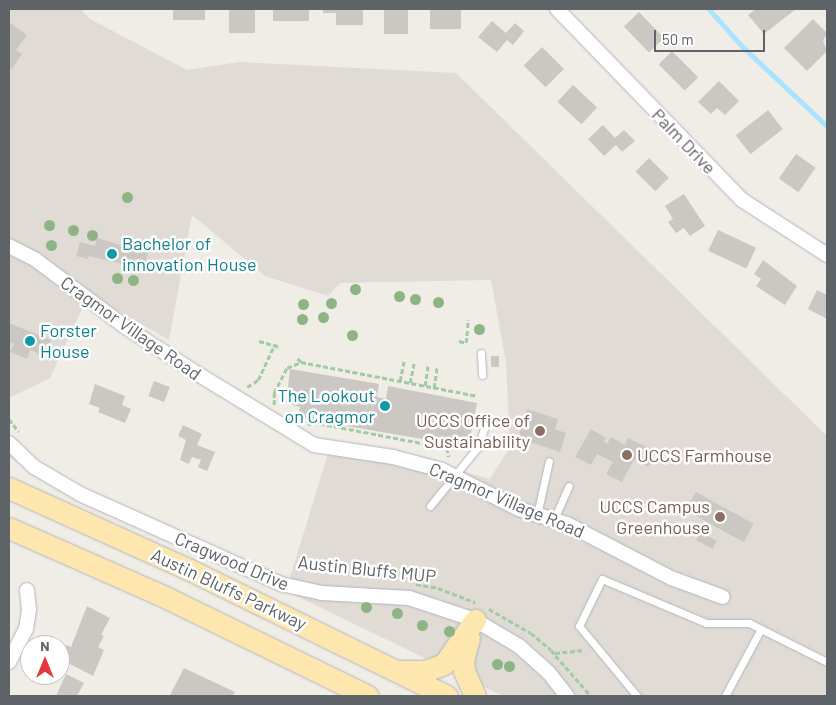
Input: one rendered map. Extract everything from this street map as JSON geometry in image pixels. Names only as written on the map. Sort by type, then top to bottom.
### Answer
[{"type":"main road","name":"Austin Bluffs Parkway","points":[[9,488],[190,570],[447,696]]},
{"type":"main road","name":"Austin Bluffs Parkway","points":[[9,528],[163,596],[368,696]]},
{"type":"main road","points":[[397,671],[425,671],[444,664],[475,620]]},
{"type":"main road","points":[[475,620],[462,660],[466,681],[475,696]]},
{"type":"street","name":"Palm Drive","points":[[556,9],[742,200],[827,254]]},
{"type":"street","name":"Cragmor Village Road","points":[[9,246],[36,260],[172,357],[254,406],[314,445],[393,457],[455,477],[519,509],[554,519],[671,578],[723,597]]},
{"type":"street","name":"Cragwood Drive","points":[[9,443],[34,467],[80,494],[281,584],[322,594],[409,598],[475,620],[519,646],[548,673],[567,696]]},
{"type":"street","points":[[9,662],[26,629],[29,610],[27,590]]},
{"type":"lane","points":[[481,353],[482,375]]},
{"type":"lane","points":[[430,506],[478,448],[484,430]]},
{"type":"lane","points":[[537,515],[549,461]]},
{"type":"lane","points":[[554,519],[569,486]]},
{"type":"lane","points":[[637,696],[579,626],[602,579],[706,623],[742,622],[761,629],[827,662]]},
{"type":"lane","points":[[725,696],[761,629]]},
{"type":"path","points":[[459,342],[466,343],[468,320]]},
{"type":"path","points":[[259,341],[276,344],[280,347]]},
{"type":"path","points":[[240,387],[249,387],[258,380],[276,344]]},
{"type":"path","points":[[296,358],[301,362],[477,396]]},
{"type":"path","points":[[400,381],[404,360]]},
{"type":"path","points":[[276,411],[274,397],[277,386],[287,368],[301,362]]},
{"type":"path","points":[[410,383],[414,362]]},
{"type":"path","points":[[425,386],[428,364]]},
{"type":"path","points":[[434,388],[437,366]]},
{"type":"path","points":[[9,419],[26,439]]},
{"type":"path","points":[[302,430],[312,422],[447,448],[450,463]]},
{"type":"path","name":"Austin Bluffs MUP","points":[[410,583],[438,588],[481,605],[523,628],[554,653],[591,696]]},
{"type":"path","points":[[554,653],[586,650]]},
{"type":"shaded area","points":[[9,9],[81,9],[90,19],[187,70],[239,62],[456,73],[827,436],[827,696],[503,696],[9,457],[9,454],[287,587],[330,447],[405,455],[490,479],[510,447],[506,363],[491,280],[340,283],[328,296],[265,276],[192,215],[169,340],[89,294],[50,378],[9,398]]},
{"type":"building","points":[[173,9],[205,9],[205,20],[173,20]]},
{"type":"building","points":[[229,9],[255,9],[255,33],[229,33]]},
{"type":"building","points":[[273,9],[309,9],[309,21],[273,21]]},
{"type":"building","points":[[323,9],[363,9],[363,25],[336,25],[336,13],[323,13]]},
{"type":"building","points":[[384,9],[408,9],[408,34],[384,34]]},
{"type":"building","points":[[430,9],[461,9],[461,29],[430,29]]},
{"type":"building","points":[[756,9],[796,9],[764,34],[748,15]]},
{"type":"building","points":[[639,12],[664,38],[649,52],[624,27]]},
{"type":"building","points":[[813,19],[827,33],[823,41],[827,51],[807,71],[784,48]]},
{"type":"building","points":[[492,21],[506,33],[515,23],[524,31],[513,45],[507,40],[497,52],[478,37]]},
{"type":"building","points":[[9,22],[27,35],[16,50],[22,54],[12,69],[9,66]]},
{"type":"building","points":[[542,47],[564,69],[546,87],[524,65]]},
{"type":"building","points":[[672,51],[698,77],[685,91],[659,64]]},
{"type":"building","points":[[719,81],[739,101],[725,115],[717,108],[711,114],[698,102]]},
{"type":"building","points":[[573,85],[597,108],[581,124],[557,102]]},
{"type":"building","points":[[768,110],[783,129],[750,154],[736,135]]},
{"type":"building","points":[[603,125],[615,138],[624,130],[635,141],[622,152],[616,145],[604,156],[588,139]]},
{"type":"building","points":[[796,154],[816,168],[798,192],[779,179]]},
{"type":"building","points":[[649,158],[669,178],[655,191],[636,171]]},
{"type":"building","points":[[684,194],[705,226],[690,236],[684,228],[676,233],[668,222],[673,219],[665,206]]},
{"type":"building","points":[[718,230],[756,248],[746,269],[708,251]]},
{"type":"building","name":"Bachelor of innovation House","points":[[97,238],[148,253],[144,269],[89,256],[88,259],[76,256],[80,242],[95,246]]},
{"type":"building","points":[[142,239],[148,241],[145,248],[140,247]]},
{"type":"building","points":[[763,260],[797,286],[785,305],[756,286],[761,279],[754,274]]},
{"type":"building","points":[[817,290],[827,295],[827,319],[808,309]]},
{"type":"building","name":"Forster House","points":[[9,323],[51,340],[44,356],[30,350],[27,359],[10,352],[14,344],[9,342]]},
{"type":"building","points":[[491,356],[499,356],[499,367],[491,367]]},
{"type":"building","name":"The Lookout on Cragmor","points":[[290,369],[379,384],[377,397],[386,399],[388,386],[477,403],[469,439],[460,437],[458,445],[305,419],[298,416],[300,407],[286,403]]},
{"type":"building","points":[[154,381],[170,387],[164,402],[148,396]]},
{"type":"building","points":[[95,384],[125,396],[122,405],[131,409],[125,423],[98,412],[100,408],[89,404]]},
{"type":"building","name":"UCCS Office of Sustainability","points":[[527,409],[558,419],[555,429],[566,433],[560,452],[518,438]]},
{"type":"building","points":[[183,425],[202,434],[197,445],[215,452],[207,471],[198,467],[201,460],[192,457],[189,464],[180,460],[186,440],[178,436]]},
{"type":"building","name":"UCCS Farmhouse","points":[[591,429],[606,438],[604,442],[607,444],[611,437],[625,445],[628,438],[657,452],[648,467],[634,460],[622,482],[606,474],[613,462],[597,454],[591,465],[575,457]]},
{"type":"building","name":"UCCS Campus Greenhouse","points":[[696,492],[754,524],[744,542],[686,510]]},
{"type":"building","points":[[700,532],[717,541],[713,549],[696,540]]},
{"type":"building","points":[[87,606],[110,618],[101,635],[104,636],[98,647],[104,650],[93,676],[70,664],[71,647]]},
{"type":"building","points":[[184,668],[235,692],[233,696],[170,695]]},
{"type":"building","points":[[70,676],[84,683],[77,696],[56,696],[61,685],[70,685]]},
{"type":"waterway","points":[[709,9],[743,47],[827,126]]},
{"type":"place","name":"Bachelor of innovation House","points":[[112,254]]},
{"type":"place","name":"Forster House","points":[[30,341]]},
{"type":"place","name":"The Lookout on Cragmor","points":[[385,406]]},
{"type":"place","name":"UCCS Office of Sustainability","points":[[540,431]]},
{"type":"place","name":"UCCS Farmhouse","points":[[627,455]]},
{"type":"place","name":"UCCS Campus Greenhouse","points":[[720,517]]}]
